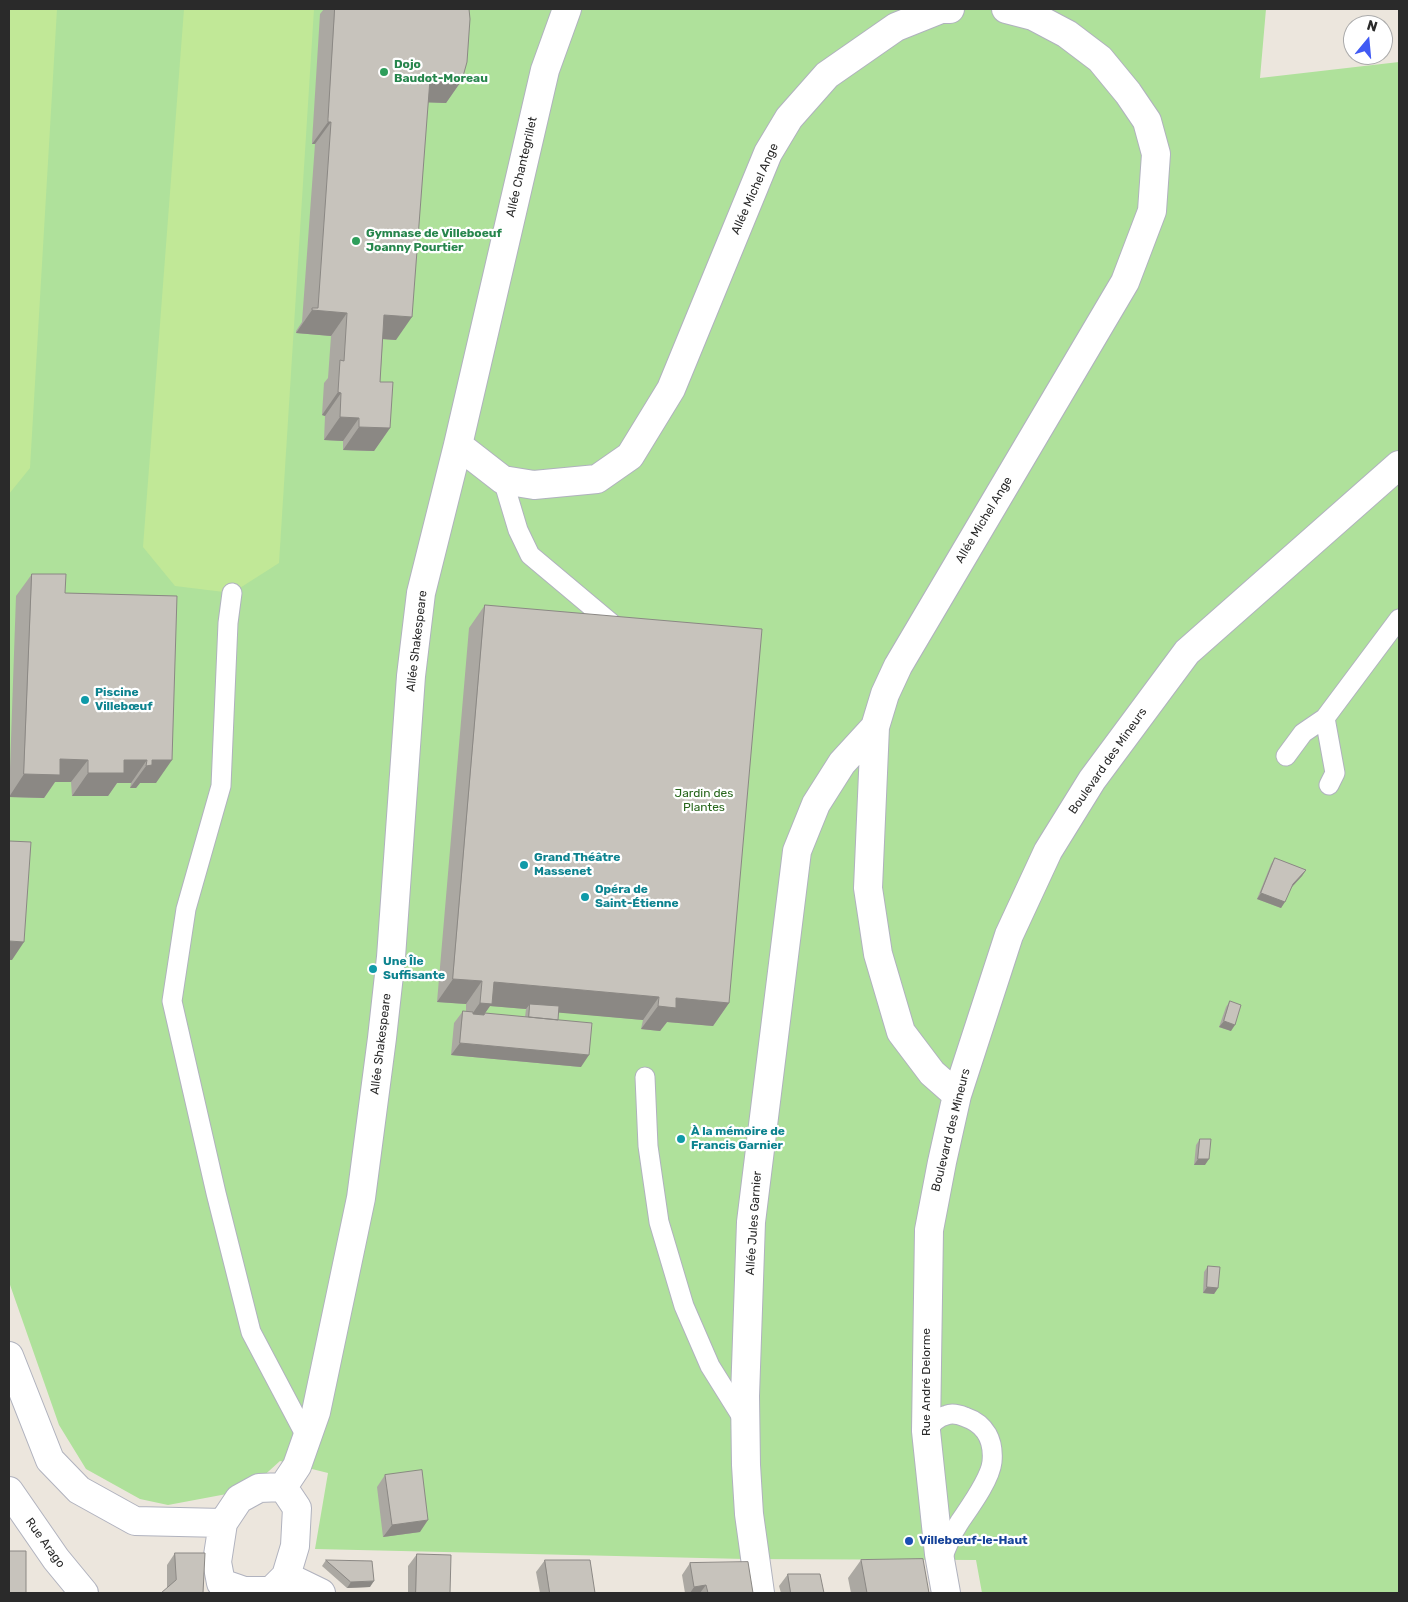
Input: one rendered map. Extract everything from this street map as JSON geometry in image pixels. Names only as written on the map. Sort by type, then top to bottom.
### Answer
[{"type":"street","name":"Allée Chantegrillet","points":[[458,445],[545,70],[567,9]]},
{"type":"street","name":"Allée Michel Ange","points":[[458,445],[503,480],[534,485],[597,479],[630,456],[671,389],[768,153],[789,118],[827,75],[896,27],[941,10],[950,9]]},
{"type":"street","name":"Allée Michel Ange","points":[[957,1095],[932,1073],[901,1032],[878,954],[868,888],[874,727],[885,694],[898,666],[1125,282],[1152,211],[1156,154],[1147,121],[1128,93],[1100,59],[1067,34],[1033,16],[1006,9]]},
{"type":"street","name":"Allée Shakespeare","points":[[283,1487],[297,1466],[316,1412],[361,1198],[391,957],[411,676],[421,592],[458,445]]},
{"type":"street","name":"Boulevard des Mineurs","points":[[930,1230],[942,1162],[957,1095],[1009,934],[1048,851],[1092,780],[1187,652],[1399,465]]},
{"type":"street","name":"Allée Jules Garnier","points":[[760,1593],[749,1514],[746,1465],[745,1423],[751,1222],[797,851],[816,804],[842,763],[874,727]]},
{"type":"street","name":"Rue André Delorme","points":[[930,1230],[926,1431],[940,1563],[946,1593]]},
{"type":"street","points":[[9,1356],[50,1460],[79,1490],[135,1521],[222,1523]]},
{"type":"street","points":[[283,1487],[297,1508],[295,1546],[286,1576],[271,1591],[244,1591],[221,1588],[217,1562],[222,1523],[239,1499],[259,1488],[283,1487]]},
{"type":"street","name":"Rue Arago","points":[[9,1491],[56,1559],[84,1593]]},
{"type":"street","points":[[286,1576],[321,1593]]},
{"type":"lane","points":[[503,480],[518,530],[530,555],[617,628]]},
{"type":"lane","points":[[232,593],[228,623],[221,786],[186,909],[172,1001],[216,1192],[251,1332],[307,1438]]},
{"type":"lane","points":[[1286,756],[1303,733],[1325,718],[1399,619]]},
{"type":"lane","points":[[1325,718],[1335,773],[1329,785]]},
{"type":"lane","points":[[645,1076],[648,1146],[658,1222],[684,1306],[710,1366],[745,1423]]},
{"type":"lane","points":[[926,1431],[934,1421],[948,1414],[960,1415],[972,1419],[984,1427],[990,1442],[992,1463],[979,1493],[954,1532],[940,1563]]},
{"type":"green space","name":"Jardin des Plantes","points":[[9,9],[1266,9],[1260,78],[1373,65],[1393,65],[1393,63],[1399,62],[1399,1593],[982,1593],[976,1560],[745,1559],[315,1549],[328,1473],[280,1461],[248,1490],[168,1505],[140,1499],[86,1469],[59,1425],[9,1282]]},
{"type":"green space","points":[[9,9],[57,9],[30,468],[9,494]]},
{"type":"green space","points":[[184,9],[314,9],[279,563],[232,593],[175,586],[143,547]]},
{"type":"building","points":[[335,9],[469,9],[467,62],[462,80],[430,79],[412,317],[384,315],[380,382],[393,382],[390,428],[359,427],[359,418],[340,417],[341,393],[338,392],[340,360],[344,361],[347,313],[312,310],[312,308],[318,308],[331,122],[328,122],[328,119]]},
{"type":"building","name":"Piscine Villebœuf","points":[[32,574],[66,574],[65,593],[177,596],[172,760],[152,760],[152,765],[146,766],[147,760],[124,760],[124,773],[88,773],[88,760],[60,759],[60,775],[24,774]]},
{"type":"building","name":"Opéra de Saint-Étienne","points":[[485,605],[762,629],[729,1003],[676,998],[676,1008],[658,1006],[659,997],[494,982],[492,1004],[480,1003],[482,981],[453,979]]},
{"type":"building","points":[[9,841],[31,842],[24,942],[9,941]]},
{"type":"building","points":[[1275,858],[1306,870],[1293,884],[1285,902],[1261,893]]},
{"type":"building","points":[[1230,1001],[1241,1005],[1235,1025],[1224,1021]]},
{"type":"building","points":[[530,1004],[559,1006],[558,1020],[529,1017]]},
{"type":"building","points":[[463,1011],[473,1012],[473,1014],[484,1015],[485,1013],[592,1023],[589,1055],[460,1043]]},
{"type":"building","points":[[1200,1139],[1211,1139],[1209,1159],[1198,1159]]},
{"type":"building","points":[[1208,1266],[1220,1267],[1218,1288],[1207,1287]]},
{"type":"building","points":[[422,1470],[428,1520],[392,1525],[385,1475]]},
{"type":"building","points":[[9,1551],[26,1551],[26,1593],[9,1593]]},
{"type":"building","points":[[175,1553],[205,1553],[203,1593],[161,1593],[176,1580]]},
{"type":"building","points":[[417,1554],[451,1555],[450,1593],[416,1593]]},
{"type":"building","points":[[923,1559],[929,1593],[867,1593],[861,1560]]},
{"type":"building","points":[[326,1560],[372,1561],[374,1581],[351,1582]]},
{"type":"building","points":[[545,1560],[590,1560],[595,1593],[550,1593]]},
{"type":"building","points":[[748,1562],[753,1593],[708,1593],[706,1585],[694,1587],[690,1563]]},
{"type":"building","points":[[788,1574],[820,1574],[824,1593],[791,1593]]},
{"type":"place","name":"Dojo Baudot-Moreau","points":[[384,72]]},
{"type":"place","name":"Gymnase de Villeboeuf Joanny Pourtier","points":[[356,241]]},
{"type":"place","name":"Piscine Villebœuf","points":[[85,700]]},
{"type":"place","name":"Grand Théâtre Massenet","points":[[524,865]]},
{"type":"place","name":"Opéra de Saint-Étienne","points":[[585,897]]},
{"type":"place","name":"Une Île Suffisante","points":[[373,969]]},
{"type":"place","name":"À la mémoire de Francis Garnier","points":[[681,1139]]},
{"type":"place","name":"Villebœuf-le-Haut","points":[[909,1541]]}]
